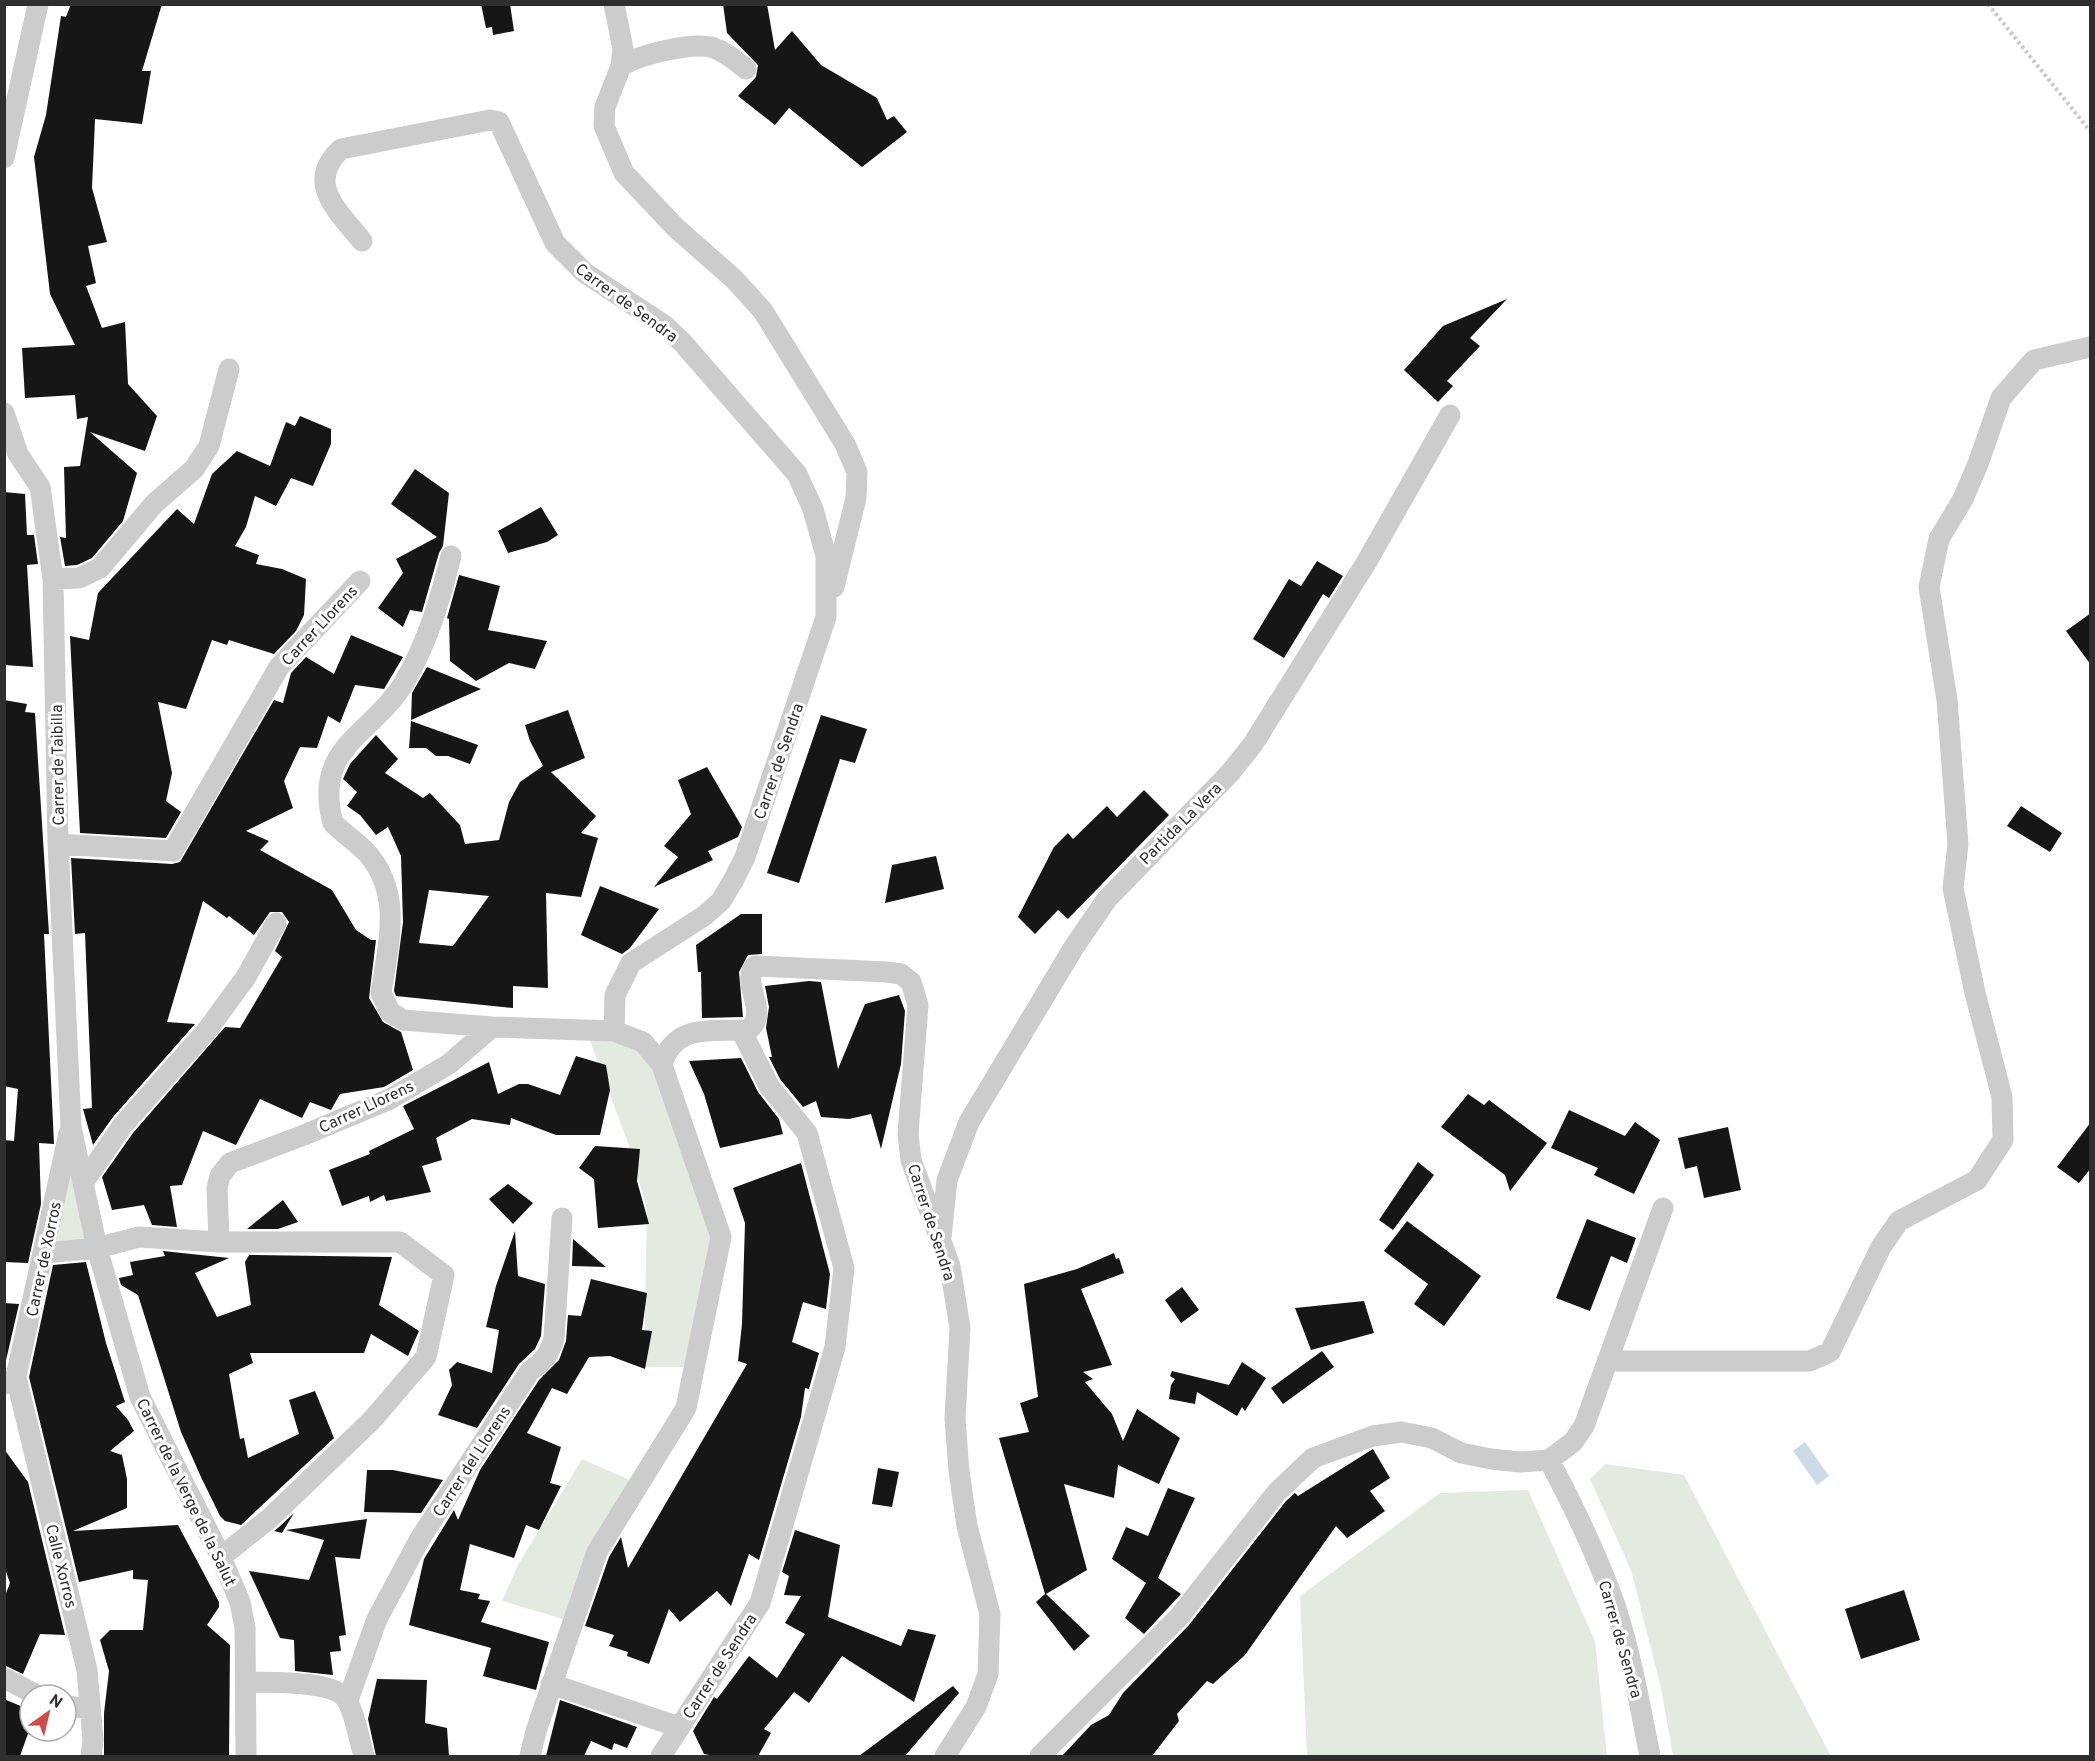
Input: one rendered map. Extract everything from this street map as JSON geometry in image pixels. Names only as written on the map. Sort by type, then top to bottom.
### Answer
[{"type":"street","points":[[4,158],[38,4]]},
{"type":"street","name":"Carrer de Sendra","points":[[614,4],[623,49],[621,66],[604,107],[604,126],[624,172],[676,228],[734,279],[763,311],[845,444],[857,472],[856,498],[826,617],[745,857],[721,901],[704,916],[631,963],[615,995],[614,1031]]},
{"type":"street","points":[[621,66],[645,56],[703,45],[723,52],[746,69]]},
{"type":"street","name":"Carrer de Sendra","points":[[362,241],[333,204],[323,185],[326,168],[331,158],[341,149],[490,120],[499,122],[555,243],[585,273],[664,325],[682,342],[797,474],[813,509],[826,556],[828,584],[826,617]]},
{"type":"street","points":[[1607,1361],[1810,1361],[1830,1352],[1881,1246],[1899,1221],[1977,1180],[2003,1140],[2002,1097],[1975,993],[1953,888],[1958,844],[1947,700],[1929,587],[1939,539],[1963,499],[2001,398],[2034,360],[2091,346]]},
{"type":"street","points":[[53,579],[79,578],[100,568],[154,504],[194,469],[209,446],[230,369]]},
{"type":"street","name":"Carrer de Taibilla","points":[[4,413],[11,460],[40,488],[53,579],[58,844],[71,1127]]},
{"type":"street","name":"Partida La Vera","points":[[941,1241],[947,1180],[969,1122],[1074,947],[1107,899],[1230,773],[1253,744],[1366,563],[1450,415]]},
{"type":"street","points":[[452,556],[438,608],[419,655],[404,684],[380,713],[354,735],[340,753],[328,786],[329,808],[333,823],[368,854],[390,893],[392,913],[381,993],[390,1012],[403,1020],[492,1027],[614,1031],[643,1042],[662,1065],[721,1237],[686,1408],[597,1552],[551,1684],[530,1756]]},
{"type":"street","name":"Carrer Llorens","points":[[58,844],[173,851],[279,667],[360,581]]},
{"type":"street","points":[[83,1183],[123,1125],[208,1029],[246,977],[276,923]]},
{"type":"street","name":"Carrer de Sendra","points":[[661,1756],[760,1602],[835,1347],[844,1268],[807,1133],[769,1086],[741,1030],[748,1030],[757,1019],[751,977],[755,966],[887,972],[901,975],[911,982],[918,1005],[908,1134],[910,1160],[950,1266],[960,1328],[955,1418],[959,1471],[967,1526],[990,1614],[988,1674],[976,1707],[945,1756]]},
{"type":"street","name":"Carrer Llorens","points":[[219,1242],[217,1188],[220,1176],[230,1163],[304,1136],[390,1099],[449,1064],[492,1027]]},
{"type":"street","points":[[662,1065],[673,1041],[685,1034],[741,1030]]},
{"type":"street","name":"Carrer de la Verge de la Salut","points":[[71,1127],[97,1248],[140,1396],[240,1602],[245,1628],[246,1756]]},
{"type":"street","name":"Carrer de Xorros","points":[[10,1381],[45,1253],[71,1127]]},
{"type":"street","points":[[1040,1756],[1179,1617],[1277,1492],[1313,1458],[1373,1436],[1401,1432],[1432,1438],[1461,1453],[1491,1460],[1520,1462],[1550,1460],[1573,1442],[1584,1426],[1663,1208]]},
{"type":"street","name":"Carrer del Llorens","points":[[348,1700],[377,1619],[421,1537],[530,1371],[546,1358],[551,1349],[562,1218]]},
{"type":"street","points":[[45,1253],[97,1248],[140,1237],[219,1242],[400,1242],[444,1275],[426,1357],[364,1427],[270,1518],[220,1557]]},
{"type":"street","name":"Calle Xorros","points":[[10,1381],[87,1670],[93,1740],[91,1756]]},
{"type":"street","name":"Carrer de Sendra","points":[[1550,1460],[1575,1507],[1615,1607],[1650,1756]]},
{"type":"street","points":[[4,1678],[18,1685]]},
{"type":"street","points":[[246,1682],[323,1686],[338,1690],[348,1700],[364,1756]]},
{"type":"street","points":[[551,1684],[680,1727]]},
{"type":"street","points":[[78,1708],[90,1709]]},
{"type":"path","points":[[1988,4],[2091,130]]},
{"type":"shaded area","points":[[586,1030],[643,1042],[721,1237],[694,1367],[644,1367],[647,1209],[628,1143]]},
{"type":"shaded area","points":[[71,1127],[97,1248],[45,1253]]},
{"type":"shaded area","points":[[582,1459],[639,1484],[573,1622],[502,1601],[518,1565]]},
{"type":"shaded area","points":[[1605,1464],[1684,1475],[1831,1756],[1673,1756],[1661,1688],[1631,1570],[1590,1479]]},
{"type":"shaded area","points":[[1528,1490],[1595,1641],[1607,1756],[1307,1756],[1300,1596],[1440,1493]]},
{"type":"water","points":[[1805,1442],[1829,1476],[1817,1485],[1793,1451]]},
{"type":"building","points":[[71,4],[162,4],[142,71],[151,71],[142,124],[95,119],[92,188],[107,242],[88,246],[96,283],[86,286],[102,328],[125,322],[128,384],[157,416],[145,451],[90,432],[137,473],[123,521],[92,558],[77,565],[65,566],[60,537],[66,538],[64,467],[80,466],[88,417],[77,419],[75,395],[25,398],[22,348],[75,345],[50,294],[34,157],[46,115],[61,16],[66,17]]},
{"type":"building","points":[[481,4],[510,4],[514,31],[493,35],[492,27],[486,28]]},
{"type":"building","points":[[723,4],[767,4],[775,50],[792,31],[821,65],[877,98],[887,120],[894,116],[907,132],[862,167],[789,108],[775,125],[738,96],[756,77],[758,65],[727,33]]},
{"type":"building","points":[[1507,299],[1470,338],[1480,346],[1447,381],[1453,386],[1438,402],[1404,370],[1443,326]]},
{"type":"building","points":[[300,416],[331,429],[331,444],[313,486],[291,478],[276,506],[255,496],[246,527],[235,546],[259,555],[256,564],[282,569],[306,579],[304,615],[296,631],[274,654],[229,640],[227,645],[212,640],[186,709],[158,702],[172,773],[166,801],[181,812],[166,838],[80,833],[70,636],[89,640],[98,593],[177,509],[194,524],[212,474],[237,451],[270,466],[286,422],[295,426]]},
{"type":"building","points":[[415,469],[449,493],[443,546],[422,612],[410,610],[403,627],[378,608],[403,573],[396,559],[437,537],[391,504]]},
{"type":"building","points":[[4,492],[25,494],[27,535],[34,535],[38,564],[27,565],[33,667],[4,665]]},
{"type":"building","points":[[541,507],[558,535],[547,542],[508,553],[498,531]]},
{"type":"building","points":[[1317,561],[1343,576],[1329,598],[1323,594],[1284,658],[1253,639],[1289,579],[1301,586]]},
{"type":"building","points":[[459,575],[500,586],[488,630],[547,641],[535,669],[509,663],[476,681],[450,661],[449,619],[447,618]]},
{"type":"building","points":[[2091,613],[2091,665],[2066,631]]},
{"type":"building","points":[[351,635],[403,657],[384,689],[355,685],[340,723],[328,716],[317,748],[300,747],[284,781],[293,808],[246,831],[269,841],[260,850],[332,890],[356,930],[371,940],[376,940],[369,998],[383,1022],[401,1032],[413,1070],[384,1087],[340,1094],[331,1110],[310,1102],[302,1118],[260,1099],[236,1145],[203,1131],[182,1185],[170,1186],[177,1227],[152,1225],[144,1205],[112,1210],[102,1177],[133,1133],[225,1027],[240,1028],[282,957],[275,951],[289,922],[282,912],[270,912],[254,935],[229,916],[227,918],[203,901],[167,1022],[195,1024],[113,1117],[93,1145],[83,1109],[92,1108],[85,933],[75,934],[71,858],[172,864],[180,862],[274,700],[283,703],[291,673],[306,657],[334,674]]},
{"type":"building","points":[[427,667],[481,689],[411,720],[412,693]]},
{"type":"building","points":[[4,700],[27,704],[25,712],[35,713],[49,934],[44,934],[54,1144],[39,1143],[41,1204],[28,1263],[4,1262],[4,1140],[14,1141],[18,1089],[4,1086]]},
{"type":"building","points":[[568,710],[585,758],[551,772],[596,816],[581,833],[598,838],[581,897],[546,893],[548,988],[513,986],[513,1008],[396,996],[394,991],[403,922],[401,856],[388,827],[376,835],[360,815],[347,806],[357,792],[343,779],[350,764],[376,735],[398,759],[385,773],[423,798],[430,793],[460,825],[465,844],[499,840],[509,802],[520,782],[543,766],[530,741],[525,725]],"holes":[[[429,890],[489,896],[453,946],[419,943]]]},
{"type":"building","points":[[821,715],[867,729],[855,763],[840,759],[799,883],[767,873]]},
{"type":"building","points":[[411,721],[478,745],[470,764],[448,756],[436,756],[426,748],[409,748]]},
{"type":"building","points":[[707,767],[742,827],[738,837],[708,851],[713,860],[654,887],[678,857],[664,846],[691,814],[678,780]]},
{"type":"building","points":[[1144,790],[1169,815],[1068,919],[1058,910],[1035,934],[1018,917],[1054,847],[1068,833],[1073,839],[1107,806],[1117,817]]},
{"type":"building","points":[[2021,806],[2062,833],[2050,852],[2007,826]]},
{"type":"building","points":[[936,856],[944,889],[885,903],[892,865]]},
{"type":"building","points":[[600,886],[659,909],[630,948],[622,954],[581,935]]},
{"type":"building","points":[[741,914],[762,914],[762,954],[748,955],[739,972],[743,1017],[702,1018],[701,972],[698,972],[696,945]]},
{"type":"building","points":[[809,981],[821,982],[838,1069],[865,1004],[899,995],[905,1011],[901,1064],[881,1149],[871,1114],[849,1119],[821,1117],[816,1101],[803,1107],[780,1079],[769,1057],[772,1057],[766,1028],[769,1007],[765,986]]},
{"type":"building","points":[[576,1056],[606,1065],[610,1090],[600,1135],[556,1135],[511,1118],[510,1125],[472,1119],[436,1138],[442,1160],[422,1166],[431,1192],[386,1201],[384,1195],[370,1202],[369,1196],[342,1206],[329,1170],[370,1154],[369,1151],[414,1129],[403,1106],[489,1062],[498,1094],[519,1084],[528,1084],[560,1095]]},
{"type":"building","points":[[741,1058],[758,1092],[779,1119],[783,1134],[720,1148],[704,1094],[689,1061]]},
{"type":"building","points":[[1468,1094],[1484,1105],[1489,1100],[1547,1143],[1510,1191],[1505,1175],[1441,1127]]},
{"type":"building","points":[[1569,1110],[1625,1136],[1635,1122],[1660,1140],[1634,1194],[1594,1175],[1598,1168],[1551,1148]]},
{"type":"building","points":[[2091,1122],[2091,1168],[2079,1183],[2057,1167]]},
{"type":"building","points":[[1728,1127],[1741,1190],[1704,1198],[1697,1166],[1685,1169],[1678,1138]]},
{"type":"building","points":[[595,1146],[640,1149],[637,1181],[649,1224],[598,1228],[594,1179],[579,1168]]},
{"type":"building","points":[[1418,1162],[1434,1175],[1393,1230],[1379,1220]]},
{"type":"building","points":[[801,1163],[830,1274],[826,1309],[803,1302],[792,1342],[819,1353],[809,1389],[805,1388],[801,1417],[759,1560],[749,1554],[731,1606],[717,1591],[680,1622],[669,1609],[649,1664],[627,1656],[628,1652],[609,1646],[614,1635],[585,1626],[609,1557],[621,1537],[628,1568],[747,1364],[738,1361],[742,1324],[745,1223],[733,1188]]},
{"type":"building","points":[[508,1184],[533,1203],[513,1224],[489,1199]]},
{"type":"building","points":[[283,1200],[298,1222],[278,1229],[247,1229]]},
{"type":"building","points":[[1587,1219],[1636,1238],[1627,1263],[1611,1256],[1590,1311],[1556,1298]]},
{"type":"building","points":[[1407,1221],[1481,1276],[1444,1326],[1414,1304],[1428,1284],[1384,1251]]},
{"type":"building","points":[[515,1231],[518,1276],[545,1284],[541,1336],[535,1349],[519,1364],[477,1428],[438,1415],[452,1385],[449,1370],[457,1362],[492,1373],[499,1330],[486,1327],[496,1286]]},
{"type":"building","points":[[573,1239],[606,1267],[572,1266]]},
{"type":"building","points":[[163,1251],[229,1258],[195,1273],[217,1317],[251,1305],[245,1262],[249,1255],[392,1257],[379,1305],[419,1331],[408,1356],[371,1334],[364,1353],[250,1353],[253,1363],[229,1374],[240,1439],[244,1438],[248,1458],[299,1434],[289,1400],[315,1391],[334,1438],[241,1525],[225,1521],[220,1516],[181,1432],[138,1295],[121,1285],[119,1278],[133,1275],[130,1262],[165,1256]]},
{"type":"building","points":[[1114,1253],[1116,1259],[1119,1258],[1124,1273],[1081,1289],[1112,1365],[1083,1372],[1093,1379],[1085,1382],[1112,1414],[1123,1441],[1137,1409],[1180,1438],[1159,1484],[1118,1465],[1114,1498],[1064,1484],[1087,1570],[1046,1594],[1090,1636],[1074,1651],[1036,1602],[1045,1594],[999,1438],[1029,1432],[1020,1403],[1038,1397],[1024,1284],[1077,1269]]},
{"type":"building","points":[[86,1262],[106,1343],[125,1402],[116,1406],[134,1431],[110,1451],[122,1455],[127,1479],[127,1508],[73,1531],[178,1525],[219,1602],[219,1607],[207,1625],[230,1645],[229,1756],[104,1756],[104,1713],[109,1671],[100,1640],[110,1630],[143,1630],[148,1580],[133,1579],[133,1570],[79,1582],[29,1377],[53,1265]]},
{"type":"building","points":[[591,1279],[647,1293],[642,1330],[652,1331],[645,1369],[610,1356],[589,1357],[567,1394],[552,1388],[527,1433],[561,1447],[550,1483],[561,1486],[539,1530],[526,1525],[514,1558],[470,1544],[460,1590],[480,1594],[478,1599],[490,1601],[481,1622],[549,1642],[536,1690],[483,1676],[491,1648],[409,1625],[424,1559],[454,1510],[458,1520],[480,1470],[539,1380],[559,1360],[566,1341],[568,1315],[581,1316]]},
{"type":"building","points":[[1182,1287],[1199,1310],[1181,1323],[1165,1300]]},
{"type":"building","points":[[1364,1301],[1374,1333],[1311,1350],[1295,1308]]},
{"type":"building","points":[[4,1303],[19,1304],[4,1369]]},
{"type":"building","points":[[1322,1351],[1334,1367],[1283,1404],[1271,1388]]},
{"type":"building","points":[[1242,1362],[1266,1378],[1245,1411],[1242,1407],[1237,1416],[1197,1392],[1195,1404],[1169,1399],[1171,1385],[1175,1379],[1170,1376],[1172,1371],[1229,1385]]},
{"type":"building","points":[[4,1449],[28,1482],[65,1635],[40,1634],[23,1674],[4,1665],[4,1598],[10,1583],[4,1566]]},
{"type":"building","points":[[1373,1449],[1390,1478],[1370,1491],[1385,1511],[1347,1538],[1336,1526],[1245,1655],[1213,1684],[1207,1681],[1177,1714],[1179,1721],[1152,1756],[1062,1756],[1091,1725],[1109,1715],[1123,1693],[1189,1625],[1286,1501],[1295,1493],[1298,1496]]},
{"type":"building","points":[[878,1468],[899,1472],[892,1507],[872,1504]]},
{"type":"building","points":[[367,1470],[393,1470],[443,1480],[421,1513],[364,1512]]},
{"type":"building","points":[[1168,1488],[1195,1498],[1158,1578],[1181,1594],[1144,1634],[1125,1618],[1146,1583],[1112,1559],[1126,1527],[1148,1536]]},
{"type":"building","points":[[294,1513],[282,1533],[274,1531],[279,1527]]},
{"type":"building","points":[[367,1519],[360,1559],[335,1557],[346,1635],[339,1636],[341,1651],[330,1652],[333,1675],[295,1671],[294,1640],[280,1638],[249,1571],[309,1580],[324,1540],[286,1530]]},
{"type":"building","points":[[795,1530],[840,1545],[828,1617],[901,1646],[908,1629],[936,1635],[914,1702],[842,1656],[809,1703],[794,1692],[764,1729],[771,1733],[758,1756],[704,1754],[693,1731],[714,1697],[717,1699],[749,1656],[777,1678],[805,1634],[785,1623],[801,1596],[784,1595],[789,1576],[782,1572]]},
{"type":"building","points":[[1904,1590],[1920,1640],[1861,1659],[1845,1609]]},
{"type":"building","points":[[377,1679],[427,1680],[425,1723],[447,1728],[449,1756],[376,1756],[368,1719]]},
{"type":"building","points":[[953,1686],[959,1693],[905,1756],[859,1756]]},
{"type":"building","points":[[4,1699],[18,1705],[18,1743],[25,1743],[20,1756],[4,1756]]},
{"type":"building","points":[[560,1700],[637,1727],[627,1748],[614,1743],[612,1750],[591,1741],[584,1756],[546,1756]]}]
